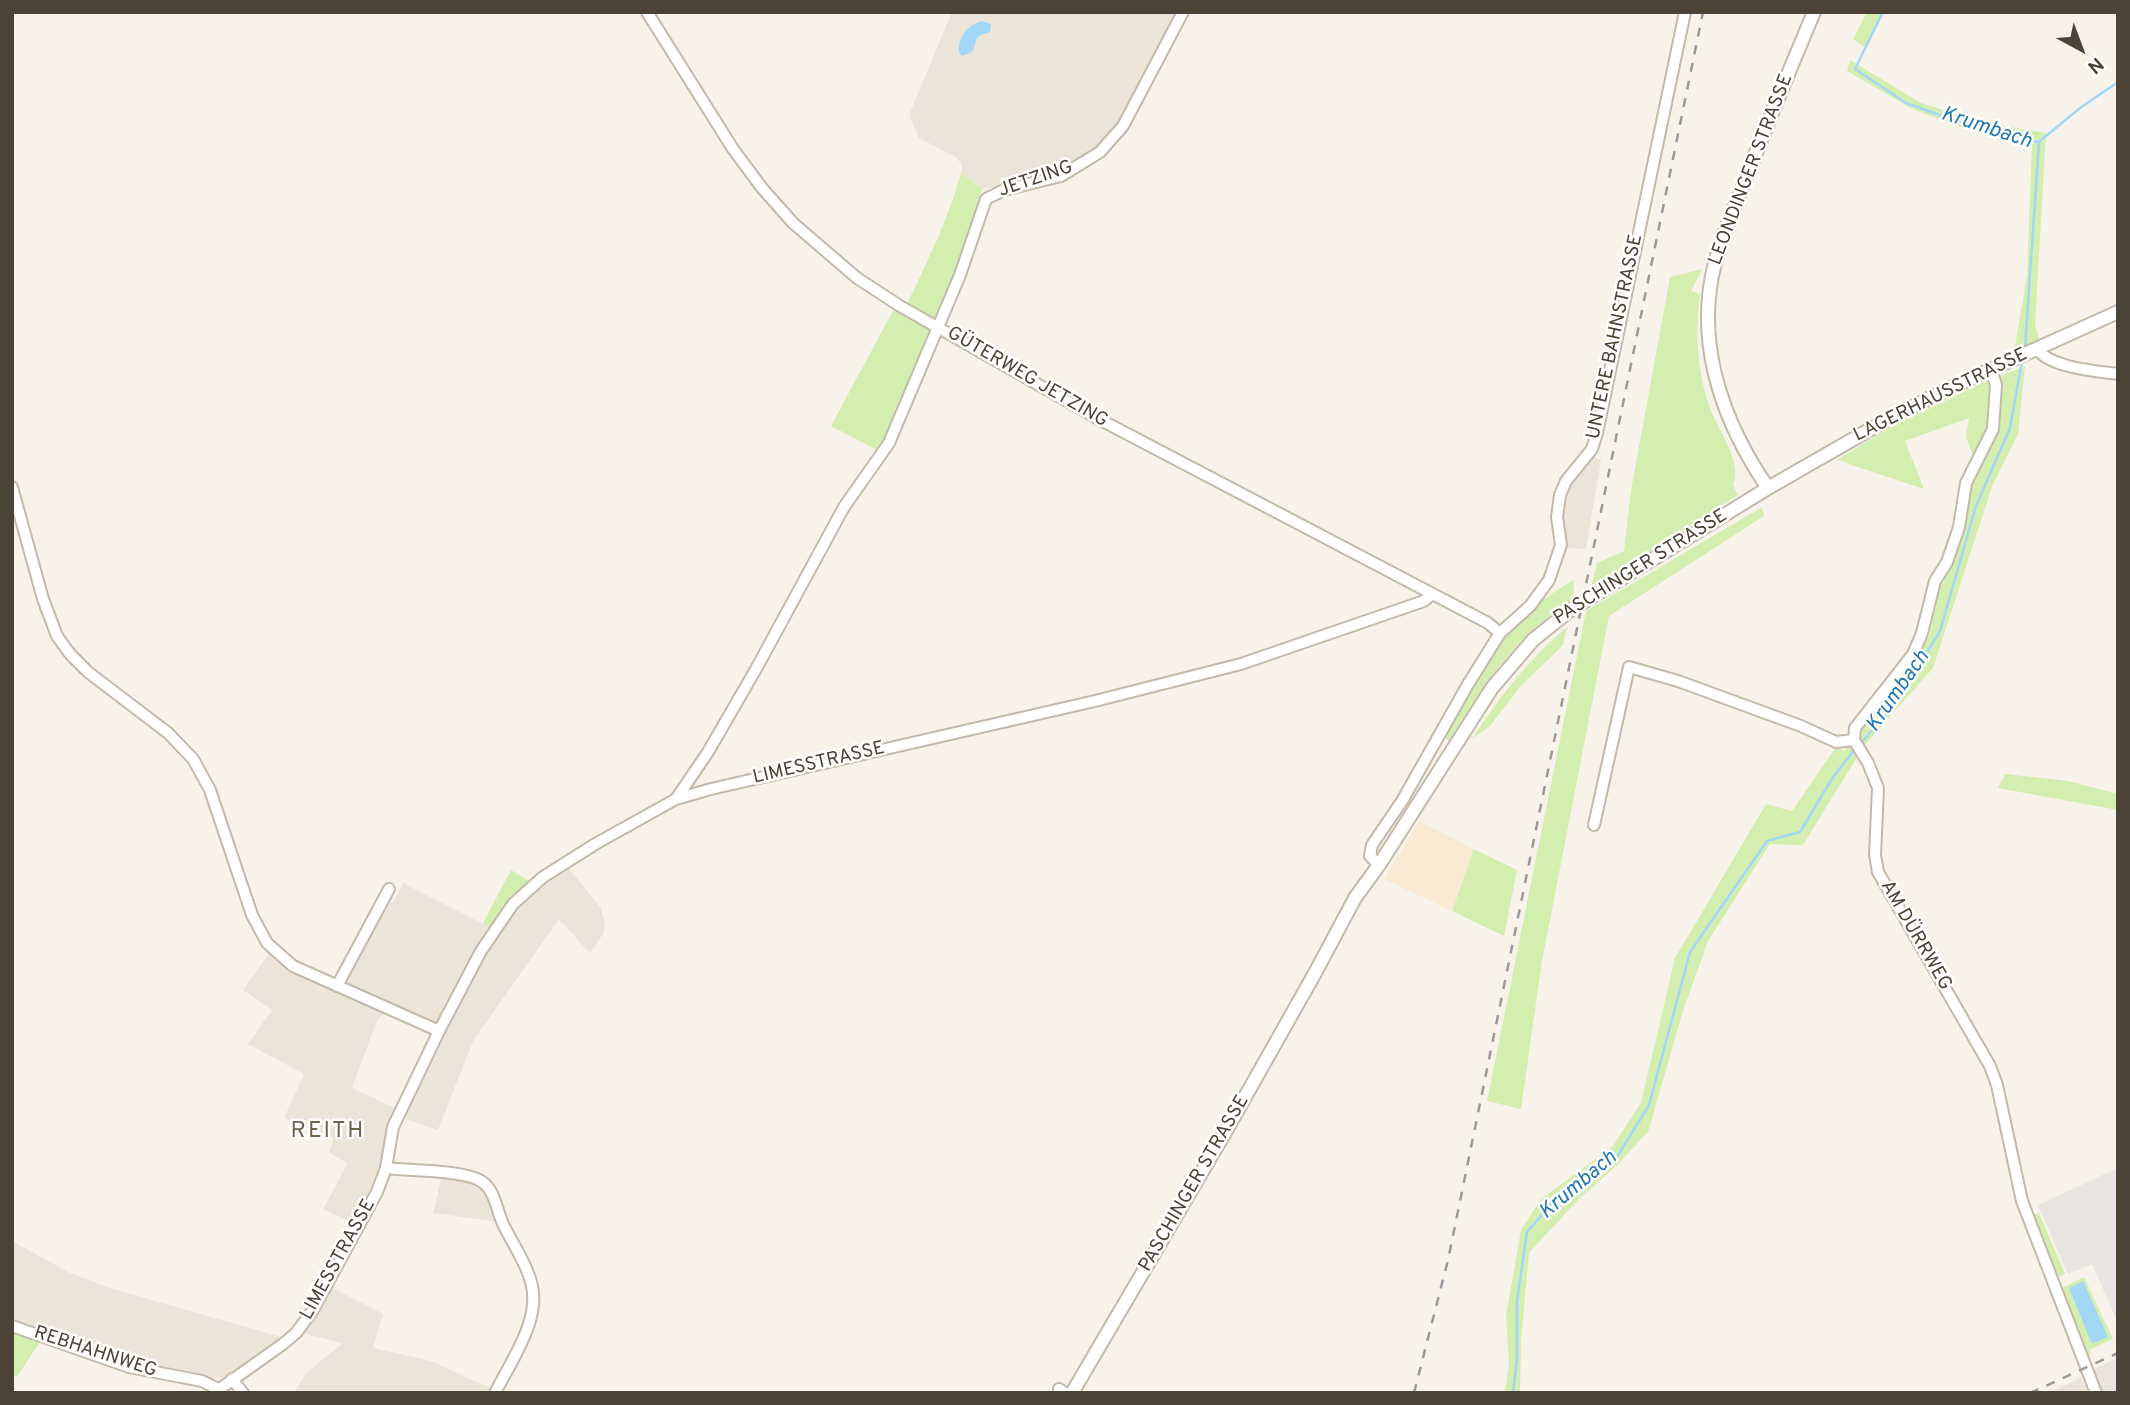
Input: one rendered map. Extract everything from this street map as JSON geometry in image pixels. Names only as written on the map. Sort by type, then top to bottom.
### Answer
[{"type":"street","name":"GÜTERWEG JETZING","points":[[647,12],[733,149],[762,188],[793,223],[857,278],[1015,373],[1186,467],[1489,623],[1500,633]]},
{"type":"street","name":"JETZING","points":[[939,328],[986,199],[1004,190],[1061,176],[1100,152],[1123,126],[1183,12]]},
{"type":"street","name":"UNTERE BAHNSTRASSE","points":[[1379,864],[1370,856],[1372,845],[1402,801],[1467,686],[1500,633],[1530,606],[1549,580],[1561,545],[1557,517],[1560,495],[1566,481],[1588,456],[1595,442],[1685,12]]},
{"type":"street","name":"LEONDINGER STRASSE","points":[[1768,488],[1733,427],[1716,380],[1708,337],[1710,290],[1724,235],[1814,12]]},
{"type":"street","name":"LAGERHAUSSTRASSE","points":[[1768,488],[1890,418],[2118,312]]},
{"type":"street","points":[[676,799],[708,752],[757,669],[844,507],[889,443],[939,328]]},
{"type":"street","points":[[2031,351],[2062,363],[2118,374]]},
{"type":"street","points":[[1594,825],[1629,667],[1678,681],[1801,726],[1836,742],[1854,740],[1855,728],[1913,654],[1922,633],[1935,582],[1947,562],[1959,527],[1966,483],[1993,429],[1996,385],[1991,369]]},
{"type":"street","points":[[12,487],[43,599],[60,642],[88,673],[186,750],[200,769],[210,790],[261,935],[274,951],[293,966],[439,1031]]},
{"type":"street","name":"PASCHINGER STRASSE","points":[[1065,1392],[1127,1302],[1315,973],[1362,902],[1379,864],[1492,688],[1533,640],[1578,604],[1768,488]]},
{"type":"street","name":"LIMESSTRASSE","points":[[216,1391],[283,1344],[304,1324],[377,1192],[386,1168],[393,1127],[439,1031],[498,923],[523,894],[569,860],[676,799],[1108,698],[1241,664],[1424,601],[1432,594]]},
{"type":"street","name":"AM DÜRRWEG","points":[[1854,740],[1874,775],[1878,788],[1875,855],[1878,872],[1990,1066],[1997,1085],[2022,1201],[2096,1393]]},
{"type":"street","points":[[337,986],[388,890]]},
{"type":"street","points":[[386,1168],[463,1175],[482,1181],[492,1194],[527,1271],[533,1291],[530,1321],[495,1393]]},
{"type":"street","name":"REBHAHNWEG","points":[[12,1326],[129,1367],[202,1381],[216,1391]]},
{"type":"street","points":[[232,1379],[243,1393]]},
{"type":"shaded area","points":[[952,12],[1181,12],[1137,98],[1104,146],[1067,170],[1039,179],[982,189],[961,173],[962,165],[956,157],[919,138],[909,115]]},
{"type":"shaded area","points":[[1591,456],[1601,460],[1586,549],[1565,548],[1560,527],[1564,492]]},
{"type":"shaded area","points":[[1419,821],[1474,849],[1452,911],[1384,879]]},
{"type":"shaded area","points":[[567,866],[601,908],[605,923],[603,934],[590,953],[559,919],[473,1041],[438,1130],[402,1118],[481,957],[525,896]]},
{"type":"shaded area","points":[[403,883],[491,928],[436,1024],[347,986],[345,982],[384,905],[393,902]]},
{"type":"shaded area","points":[[270,952],[387,1012],[375,1026],[352,1088],[397,1109],[379,1179],[356,1225],[323,1209],[348,1163],[329,1153],[334,1138],[284,1118],[304,1074],[248,1044],[272,1010],[243,990]]},
{"type":"shaded area","points":[[2118,1168],[2118,1323],[2092,1264],[2068,1274],[2038,1205]]},
{"type":"shaded area","points":[[442,1176],[474,1180],[488,1193],[499,1222],[433,1213]]},
{"type":"shaded area","points":[[12,1241],[68,1272],[109,1288],[284,1338],[227,1377],[206,1379],[152,1371],[12,1323]]},
{"type":"shaded area","points":[[331,1287],[383,1314],[373,1348],[431,1361],[494,1390],[492,1393],[294,1393],[306,1373],[343,1343],[301,1333],[312,1320]]},
{"type":"shaded area","points":[[2118,1357],[2118,1393],[2100,1393],[2090,1371]]},
{"type":"shaded area","points":[[2081,1377],[2088,1393],[2049,1393]]},
{"type":"green space","points":[[1867,12],[1884,12],[1866,48],[1853,39]]},
{"type":"green space","points":[[1850,60],[1921,103],[1985,123],[2046,133],[2035,325],[2040,341],[2014,352],[2027,275],[2032,145],[1981,134],[1914,110],[1847,71]]},
{"type":"green space","points":[[961,173],[982,189],[979,205],[942,309],[932,319],[906,306],[943,224]]},
{"type":"green space","points":[[1702,269],[1691,291],[1700,294],[1700,366],[1710,408],[1735,467],[1733,485],[1738,495],[1591,588],[1597,563],[1624,551],[1631,490],[1670,277]]},
{"type":"green space","points":[[895,307],[931,329],[933,336],[881,452],[831,426]]},
{"type":"green space","points":[[2025,366],[2018,434],[1993,484],[1933,668],[1864,746],[1803,845],[1770,844],[1708,941],[1683,1011],[1648,1132],[1578,1200],[1529,1253],[1521,1340],[1520,1393],[1505,1393],[1509,1363],[1506,1316],[1521,1230],[1541,1199],[1612,1147],[1641,1103],[1675,958],[1766,804],[1792,811],[1836,747],[1844,751],[1929,636],[1941,585],[1952,564],[1973,485],[1994,438],[2000,416],[2000,376]]},
{"type":"green space","points":[[1988,380],[1991,384],[1989,425],[1974,459],[1966,437],[1969,418],[1905,441],[1924,489],[1837,460],[1891,427]]},
{"type":"green space","points":[[1762,507],[1764,516],[1609,616],[1542,961],[1521,1109],[1487,1101],[1586,611]]},
{"type":"green space","points":[[1574,580],[1573,602],[1540,623],[1511,653],[1478,696],[1449,741],[1443,736],[1497,648],[1531,610]]},
{"type":"green space","points":[[1567,627],[1563,645],[1520,687],[1490,726],[1472,739],[1515,679]]},
{"type":"green space","points":[[2005,774],[2068,781],[2118,794],[2118,810],[1998,788]]},
{"type":"green space","points":[[1474,849],[1517,870],[1504,936],[1452,911]]},
{"type":"green space","points":[[511,870],[531,882],[491,928],[483,923]]},
{"type":"green space","points":[[2039,1213],[2065,1274],[2057,1277],[2033,1215]]},
{"type":"green space","points":[[2084,1277],[2113,1339],[2089,1350],[2091,1354],[2084,1357],[2060,1289]]},
{"type":"green space","points":[[12,1329],[41,1340],[17,1377],[12,1374]]},
{"type":"water","points":[[981,21],[991,24],[990,32],[978,37],[972,52],[962,56],[959,47],[962,37],[968,29]]},
{"type":"water","points":[[2083,1281],[2108,1337],[2092,1344],[2069,1288]]},
{"type":"waterway","name":"Krumbach","points":[[1883,12],[1855,69],[1906,103],[1999,136],[2039,142],[2025,348]]},
{"type":"waterway","points":[[2040,141],[2080,108],[2118,82]]},
{"type":"waterway","name":"Krumbach","points":[[1861,743],[1893,707],[1940,631],[1976,506],[2010,428],[2022,361]]},
{"type":"waterway","name":"Krumbach","points":[[1513,1393],[1517,1359],[1517,1301],[1527,1232],[1554,1201],[1617,1157],[1649,1105],[1690,952],[1767,841],[1800,832],[1833,777],[1856,748]]},
{"type":"railway","points":[[1414,1393],[1448,1260],[1703,12]]},
{"type":"railway","points":[[2030,1393],[2118,1353]]},
{"type":"district","name":"REITH","points":[[328,1132]]}]
